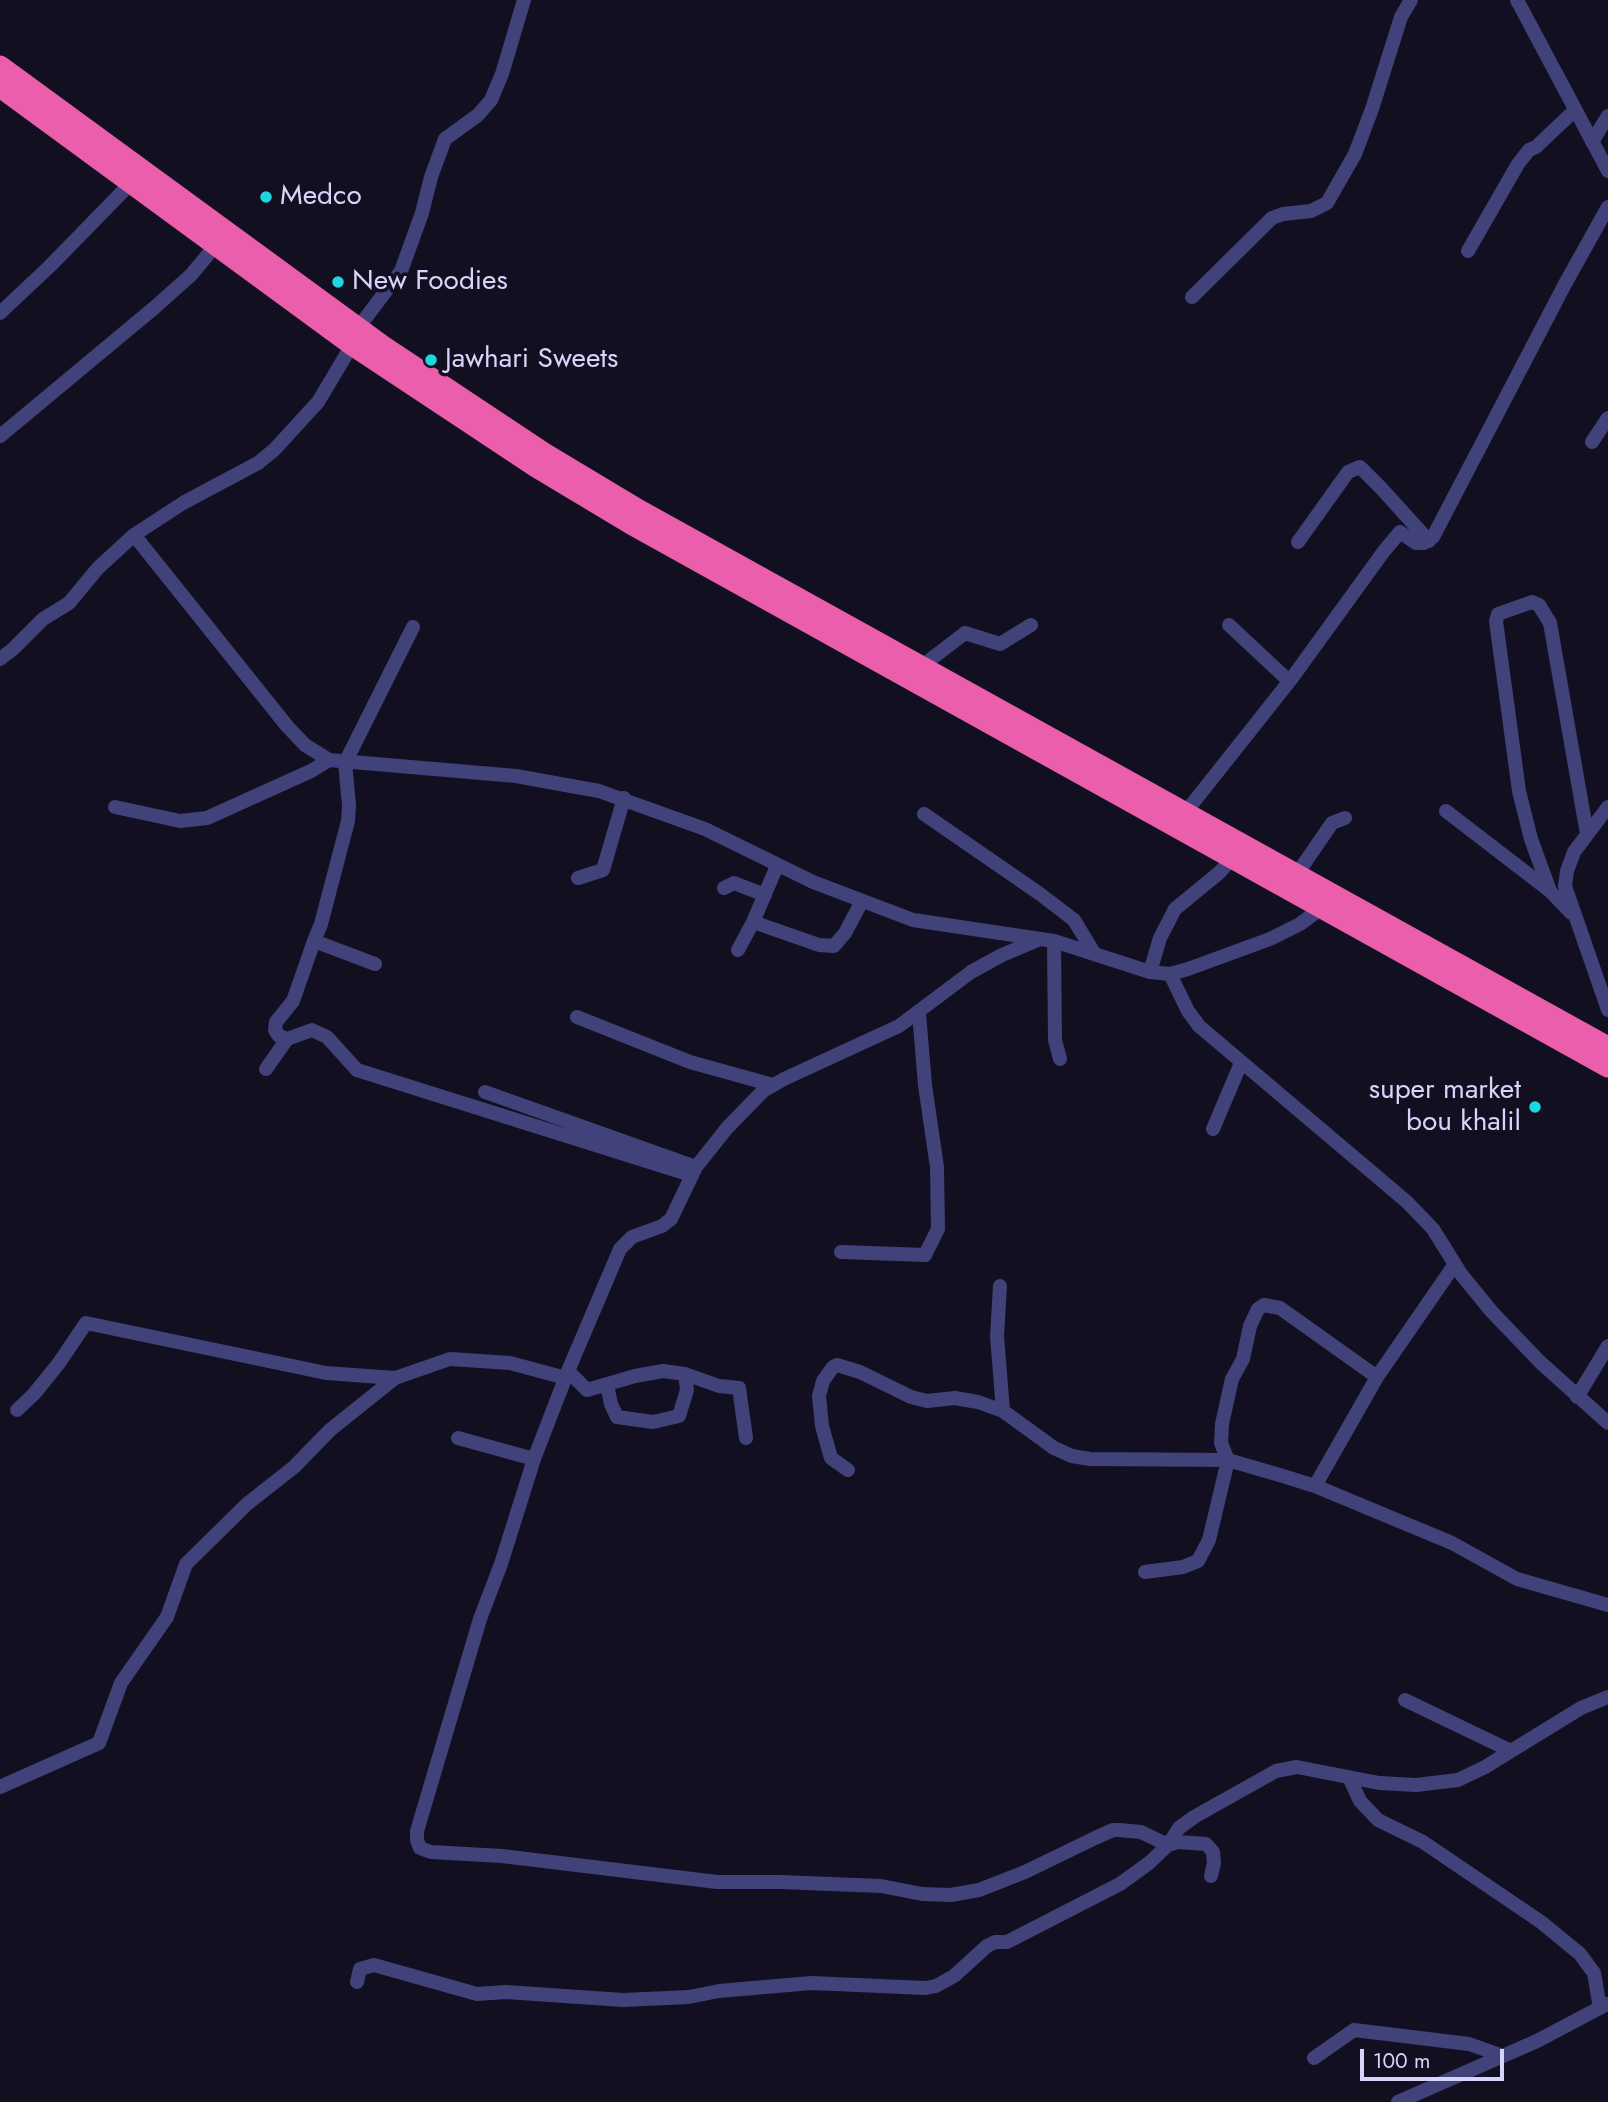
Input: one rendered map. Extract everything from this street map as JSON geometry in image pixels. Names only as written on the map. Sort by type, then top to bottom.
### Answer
[{"type":"highway","points":[[0,66],[308,303],[536,467],[631,524],[1608,1066]]},
{"type":"highway","points":[[0,87],[215,246],[308,303]]},
{"type":"highway","points":[[355,337],[639,510],[1608,1047]]},
{"type":"street","points":[[0,659],[43,619],[69,603],[98,568],[134,535],[183,503],[258,463],[274,450],[318,401],[355,337],[401,271],[444,139],[478,115],[491,100],[502,74],[524,0]]},
{"type":"street","points":[[1192,298],[1272,218],[1311,211],[1327,203],[1355,154],[1401,17],[1411,0]]},
{"type":"street","points":[[1517,0],[1608,171]]},
{"type":"street","points":[[1468,251],[1523,157],[1575,110]]},
{"type":"street","points":[[1592,142],[1608,116]]},
{"type":"street","points":[[0,313],[131,183]]},
{"type":"street","points":[[1429,541],[1608,207]]},
{"type":"street","points":[[0,436],[154,308],[191,275],[215,246]]},
{"type":"street","points":[[1592,442],[1608,418]]},
{"type":"street","points":[[1297,541],[1348,472],[1360,467],[1429,541]]},
{"type":"street","points":[[1185,813],[1289,681],[1400,532],[1416,543],[1429,541]]},
{"type":"street","points":[[134,535],[287,726],[305,745],[329,760],[516,776],[575,786],[624,799],[705,829],[777,866],[913,920],[1047,940],[1150,972],[1170,974],[1270,939],[1300,924],[1323,907]]},
{"type":"street","points":[[1550,891],[1531,839],[1519,790],[1496,621],[1498,614],[1532,602],[1539,605],[1550,623],[1587,835]]},
{"type":"street","points":[[922,666],[965,633],[1000,644],[1031,625]]},
{"type":"street","points":[[1229,625],[1289,681]]},
{"type":"street","points":[[287,1039],[279,1036],[275,1030],[276,1022],[293,1001],[321,924],[348,821],[345,763],[413,627]]},
{"type":"street","points":[[114,807],[180,821],[207,818],[311,771],[329,760]]},
{"type":"street","points":[[578,878],[603,870],[624,799]]},
{"type":"street","points":[[1608,807],[1574,852],[1565,886],[1608,1009]]},
{"type":"street","points":[[1446,811],[1550,891],[1574,916]]},
{"type":"street","points":[[924,814],[1074,920],[1094,953]]},
{"type":"street","points":[[1297,874],[1332,823],[1345,818]]},
{"type":"street","points":[[1150,972],[1160,938],[1175,909],[1220,872],[1232,858]]},
{"type":"street","points":[[738,950],[777,866]]},
{"type":"street","points":[[724,888],[734,883],[765,895]]},
{"type":"street","points":[[753,922],[819,945],[834,946],[845,933],[862,901]]},
{"type":"street","points":[[1047,940],[1002,955],[971,972],[899,1026],[773,1085],[746,1107],[694,1171],[671,1219],[662,1226],[632,1237],[620,1249],[534,1459],[501,1564],[480,1619],[417,1831],[418,1844],[425,1851],[502,1856],[717,1882],[781,1881],[881,1886],[922,1894],[951,1895],[979,1890],[1025,1872],[1113,1830],[1141,1832],[1168,1845],[1178,1842],[1206,1844],[1213,1852],[1211,1876]]},
{"type":"street","points":[[1047,940],[1055,1040],[1060,1059]]},
{"type":"street","points":[[314,941],[375,964]]},
{"type":"street","points":[[1170,974],[1188,1011],[1199,1026],[1407,1202],[1433,1229],[1455,1264],[1492,1312],[1577,1397],[1608,1423]]},
{"type":"street","points":[[841,1252],[925,1255],[938,1229],[937,1167],[925,1085],[919,1013]]},
{"type":"street","points":[[577,1017],[690,1062],[773,1085]]},
{"type":"street","points":[[266,1069],[287,1039],[312,1030],[327,1037],[357,1070],[694,1171]]},
{"type":"street","points":[[1213,1129],[1241,1063]]},
{"type":"street","points":[[485,1091],[694,1171]]},
{"type":"street","points":[[1315,1486],[1377,1377],[1455,1264]]},
{"type":"street","points":[[1000,1286],[997,1345],[1003,1411]]},
{"type":"street","points":[[1145,1572],[1198,1561],[1209,1540],[1228,1461],[1221,1443],[1222,1424],[1232,1379],[1245,1352],[1254,1316],[1264,1306],[1280,1308],[1377,1377]]},
{"type":"street","points":[[17,1410],[59,1363],[86,1323],[326,1373],[395,1378]]},
{"type":"street","points":[[1577,1397],[1608,1346]]},
{"type":"street","points":[[0,1787],[99,1743],[121,1683],[167,1617],[186,1564],[247,1504],[294,1467],[330,1430],[395,1378],[450,1359],[510,1363],[567,1374],[587,1390],[663,1371],[685,1374],[719,1386],[738,1388],[746,1438]]},
{"type":"street","points":[[848,1470],[831,1458],[822,1426],[819,1396],[823,1381],[837,1365],[860,1372],[911,1397],[927,1401],[956,1398],[1003,1411],[1054,1448],[1072,1456],[1113,1460],[1228,1461],[1315,1486],[1452,1543],[1517,1579],[1608,1605]]},
{"type":"street","points":[[607,1385],[617,1417],[653,1422],[679,1416],[687,1390],[685,1374]]},
{"type":"street","points":[[458,1438],[534,1459]]},
{"type":"street","points":[[357,1982],[360,1969],[373,1965],[478,1994],[506,1992],[623,2000],[689,1997],[719,1991],[811,1983],[926,1988],[945,1983],[987,1946],[995,1942],[1007,1942],[1120,1884],[1149,1863],[1168,1845],[1179,1828],[1194,1817],[1281,1769],[1297,1767],[1379,1783],[1416,1785],[1458,1780],[1485,1767],[1581,1708],[1608,1697]]},
{"type":"street","points":[[1405,1700],[1511,1751]]},
{"type":"street","points":[[1349,1777],[1360,1801],[1378,1820],[1423,1842],[1541,1922],[1580,1954],[1594,1973],[1604,2006],[1503,2056],[1398,2102]]},
{"type":"street","points":[[1314,2058],[1354,2030],[1469,2044],[1503,2056]]},
{"type":"place","name":"Medco","points":[[266,197]]},
{"type":"place","name":"New Foodies","points":[[338,282]]},
{"type":"place","name":"Jawhari Sweets","points":[[431,360]]},
{"type":"place","name":"super market bou khalil","points":[[1535,1107]]}]
